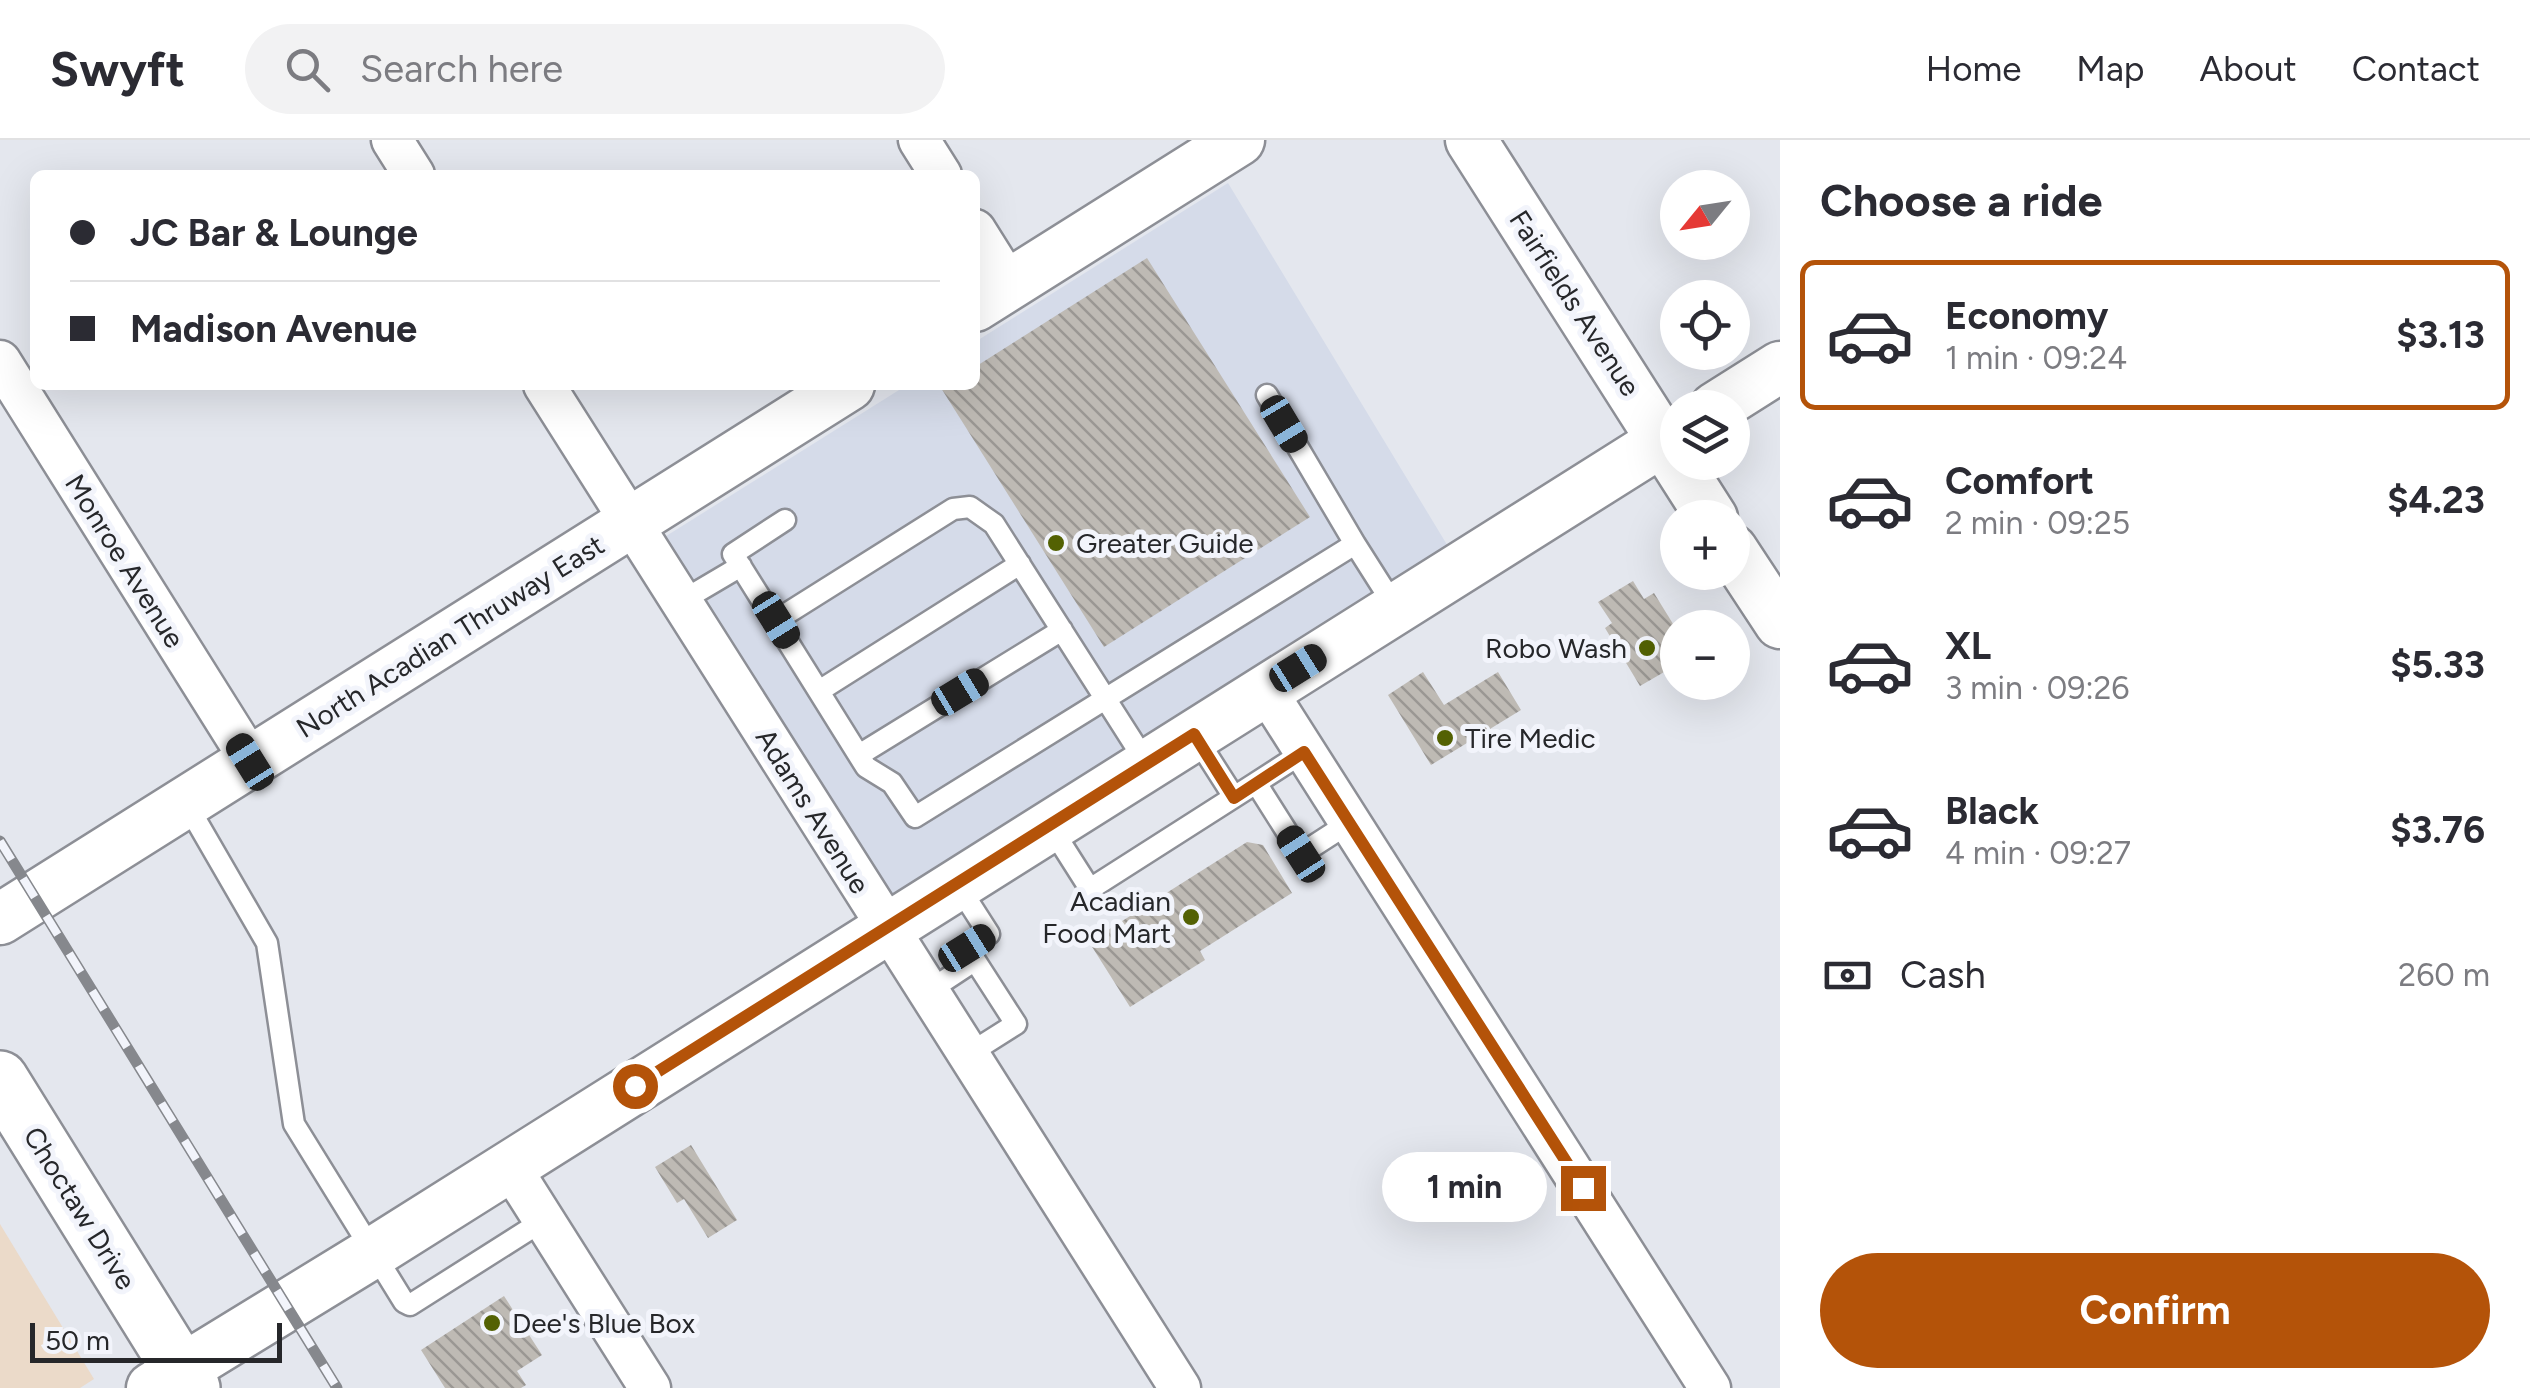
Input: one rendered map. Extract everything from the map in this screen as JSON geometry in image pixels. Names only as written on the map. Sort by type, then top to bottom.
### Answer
[{"type":"main road","name":"Choctaw Drive","points":[[0,1078],[175,1382]]},
{"type":"street","points":[[392,140],[411,170]]},
{"type":"street","points":[[919,140],[937,170]]},
{"type":"street","points":[[980,249],[992,295],[1238,140]]},
{"type":"street","name":"Fairfields Avenue","points":[[1471,140],[1660,421]]},
{"type":"street","name":"Monroe Avenue","points":[[0,361],[250,762]]},
{"type":"street","points":[[1742,390],[1780,366]]},
{"type":"street","name":"Adams Avenue","points":[[547,390],[1180,1388]]},
{"type":"street","name":"North Acadian Thruway East","points":[[0,919],[840,390]]},
{"type":"street","points":[[175,1382],[508,1164],[1660,442]]},
{"type":"street","points":[[1750,577],[1780,623]]},
{"type":"street","points":[[1265,689],[1710,1388]]},
{"type":"street","points":[[508,1164],[650,1388]]},
{"type":"lane","points":[[1267,395],[1395,607]]},
{"type":"lane","points":[[776,620],[953,509],[970,506],[994,524],[1147,764]]},
{"type":"lane","points":[[786,520],[733,554],[866,767],[892,783],[916,817],[1355,544]]},
{"type":"lane","points":[[819,691],[1020,564]]},
{"type":"lane","points":[[680,602],[741,566]]},
{"type":"lane","points":[[859,755],[1062,630]]},
{"type":"lane","points":[[1194,734],[1234,798]]},
{"type":"lane","points":[[1050,825],[1090,889],[1304,752]]},
{"type":"lane","points":[[1256,783],[1301,854],[1349,822]]},
{"type":"lane","points":[[186,801],[266,943],[294,1124],[404,1302],[410,1305],[544,1220]]},
{"type":"lane","points":[[956,884],[989,934],[967,948],[1016,1024],[968,1055]]},
{"type":"lane","points":[[927,992],[974,961]]},
{"type":"shaded area","name":"Greater Guide","points":[[1228,183],[1449,548],[886,901],[663,538],[899,390],[980,390],[980,339]]},
{"type":"shaded area","points":[[0,1224],[94,1379],[80,1388],[0,1388]]},
{"type":"building","points":[[1147,258],[1310,517],[1104,647],[942,390],[980,390],[980,364]]},
{"type":"building","name":"Robo Wash","points":[[1633,581],[1644,599],[1654,593],[1664,610],[1660,610],[1660,674],[1640,686],[1605,628],[1612,623],[1598,602]]},
{"type":"building","name":"Tire Medic","points":[[1423,672],[1444,705],[1498,672],[1521,710],[1431,765],[1388,695]]},
{"type":"building","name":"Acadian Food Mart","points":[[1247,842],[1263,845],[1292,893],[1200,951],[1205,960],[1130,1007],[1089,942]]},
{"type":"building","points":[[691,1145],[737,1220],[708,1238],[684,1199],[677,1203],[655,1167]]},
{"type":"building","name":"Dee's Blue Box","points":[[504,1296],[542,1355],[517,1371],[526,1385],[445,1388],[421,1350]]},
{"type":"railway","points":[[0,841],[337,1388]]},
{"type":"place","name":"Greater Guide","points":[[1056,543]]},
{"type":"place","name":"Robo Wash","points":[[1647,648]]},
{"type":"place","name":"Tire Medic","points":[[1445,738]]},
{"type":"place","name":"Acadian Food Mart","points":[[1191,917]]},
{"type":"place","name":"Dee's Blue Box","points":[[492,1323]]},
{"type":"route","points":[[635,1086],[1194,734],[1234,798],[1304,752],[1583,1188]]}]
